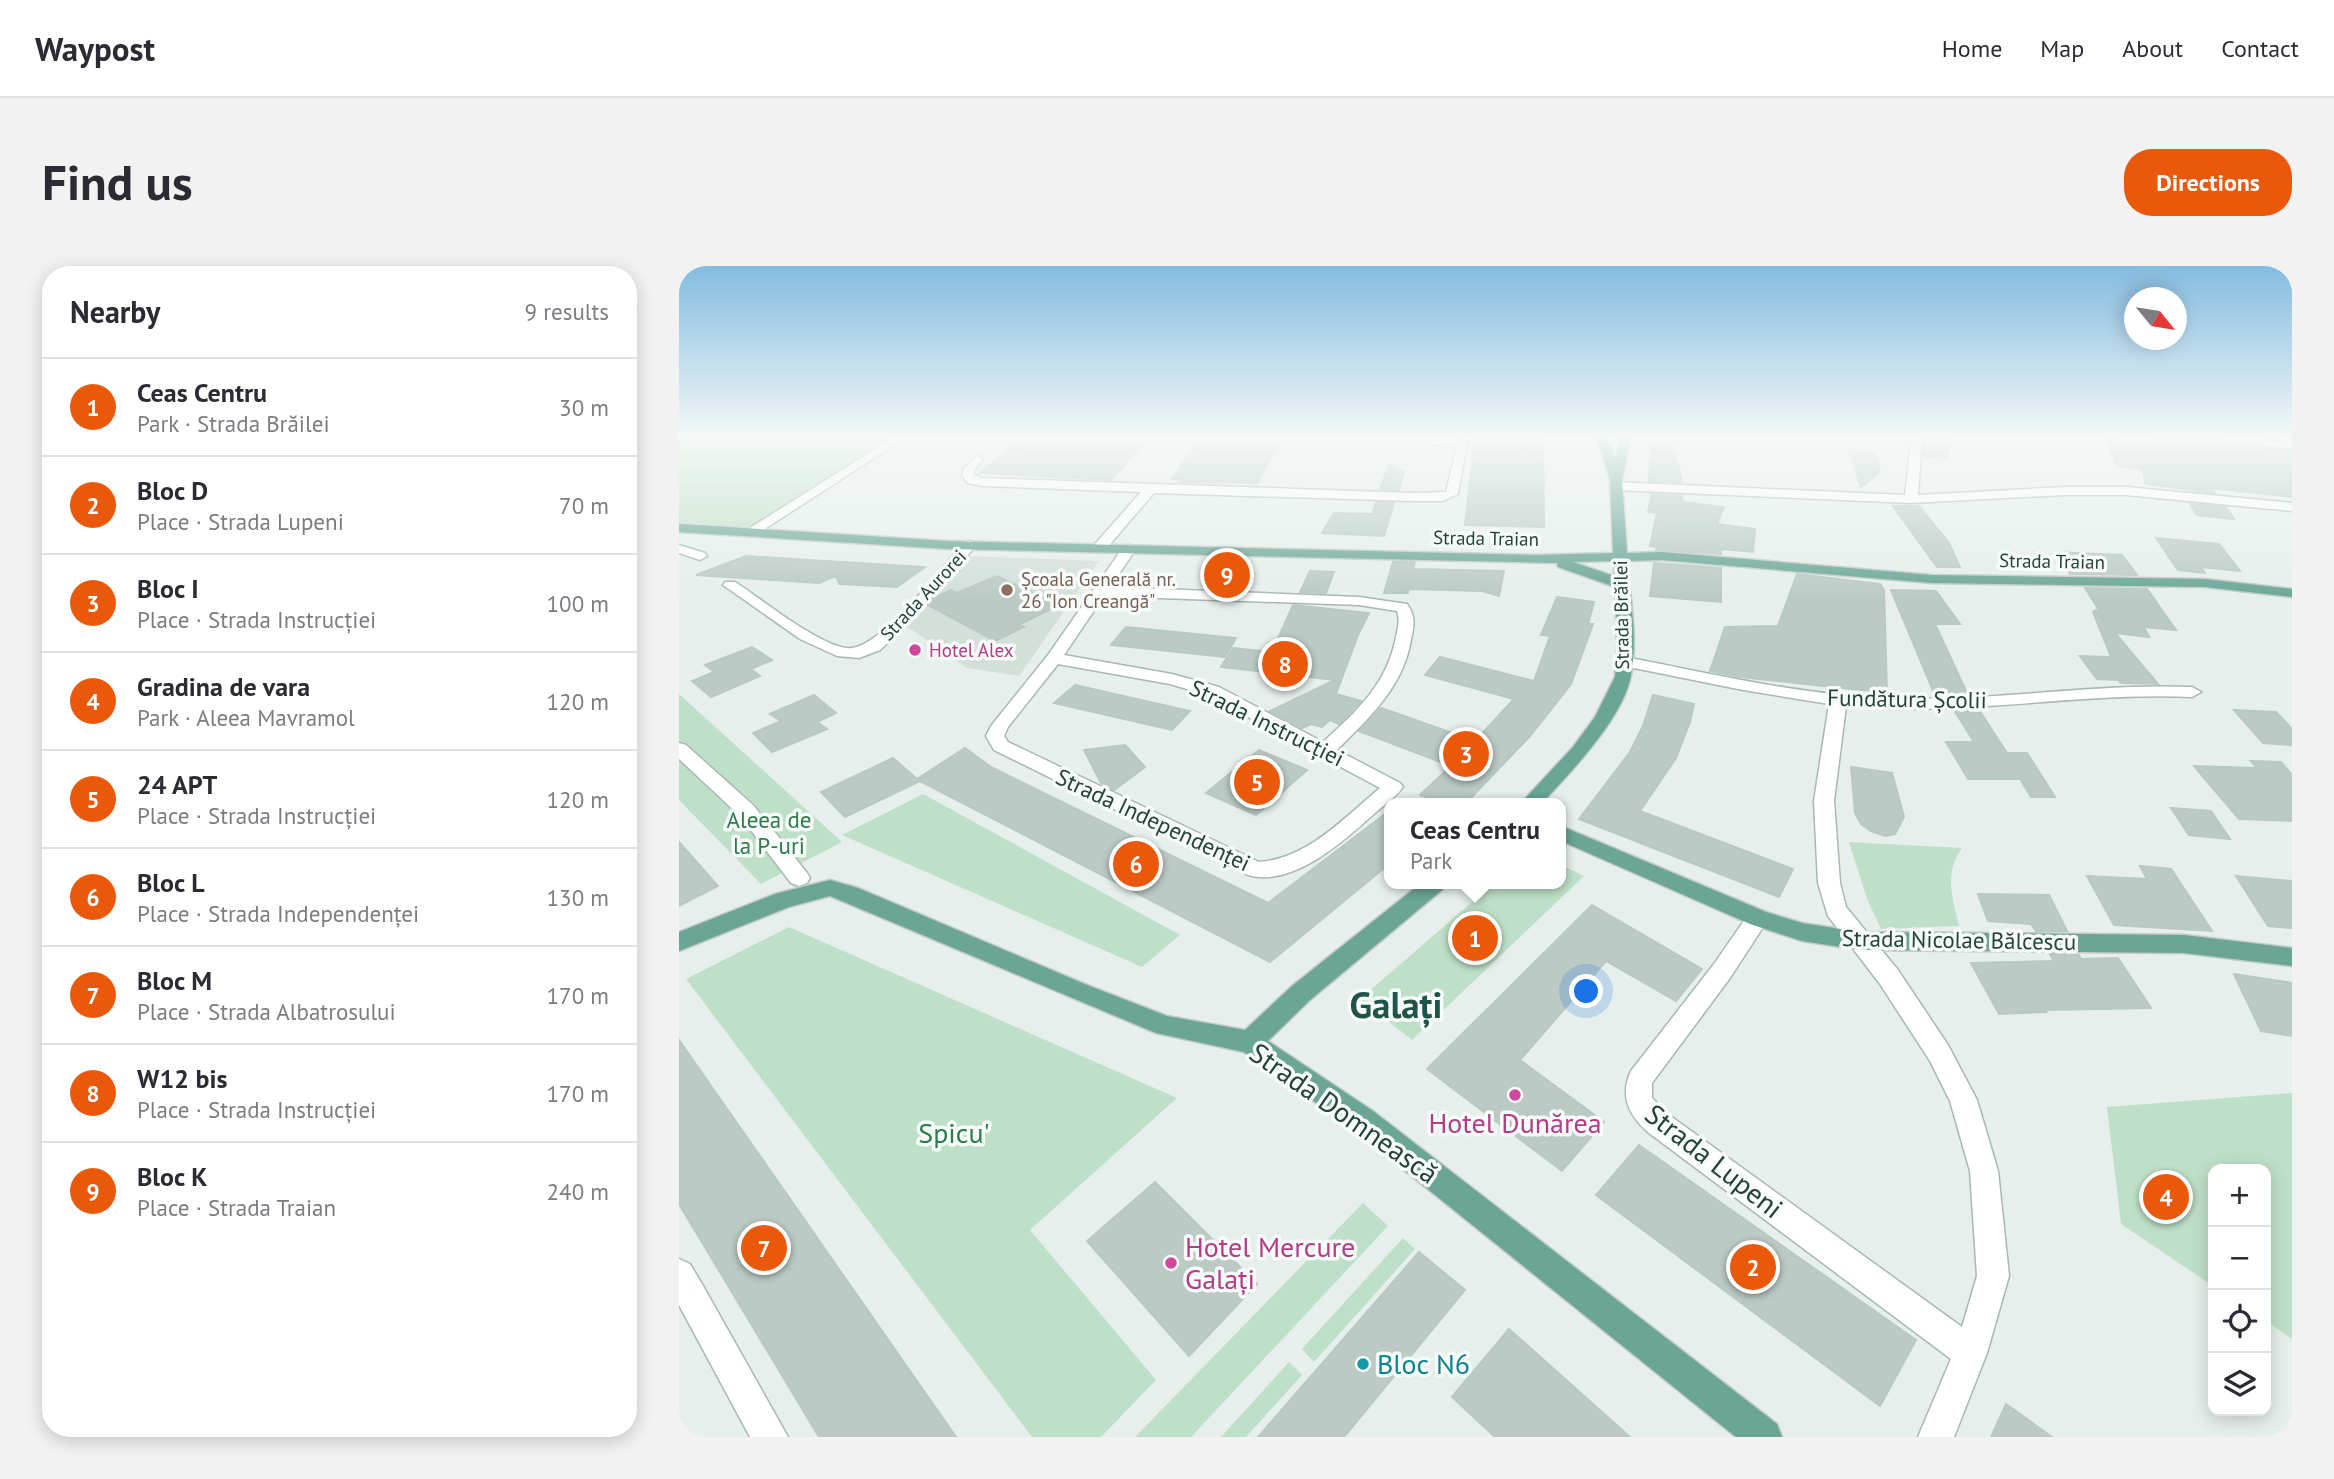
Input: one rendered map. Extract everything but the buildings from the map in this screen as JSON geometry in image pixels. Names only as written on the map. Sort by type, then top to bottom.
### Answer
[{"type":"main road","name":"Strada Brăilei","points":[[1536,798],[1562,772],[1604,717],[1616,696],[1625,662],[1616,491]]},
{"type":"main road","name":"Strada Traian","points":[[683,530],[969,545],[1534,559],[1662,556],[1932,579],[2205,583],[2292,593]]},
{"type":"main road","points":[[1534,559],[1584,569],[1621,584]]},
{"type":"main road","name":"Strada Nicolae Bălcescu","points":[[1566,835],[1758,918],[1802,932],[1860,941],[2184,944],[2292,957]]},
{"type":"main road","name":"Strada Domnească","points":[[679,942],[783,900],[830,888],[1165,1026],[1251,1042],[1363,1120],[1764,1437]]},
{"type":"main road","points":[[1251,1042],[1301,993],[1428,889]]},
{"type":"street","points":[[749,533],[814,491]]},
{"type":"street","points":[[1100,547],[1150,491]]},
{"type":"street","points":[[1238,491],[1443,497],[1454,491]]},
{"type":"street","points":[[1757,491],[1911,499],[2081,491]]},
{"type":"street","points":[[1911,499],[1912,491]]},
{"type":"street","points":[[2102,491],[2292,507]]},
{"type":"street","name":"Strada Aurorei","points":[[730,586],[806,636],[843,653],[859,653],[874,648],[905,619],[969,545]]},
{"type":"street","points":[[679,549],[700,556]]},
{"type":"street","points":[[1054,658],[1129,549]]},
{"type":"street","points":[[1100,591],[1397,604],[1407,615],[1403,652],[1391,682],[1326,750]]},
{"type":"street","name":"Strada Instrucției","points":[[1054,658],[1172,679],[1200,687],[1234,702],[1393,787]]},
{"type":"street","name":"Strada Independenței","points":[[1054,658],[1000,726],[995,736],[1001,746],[1256,870],[1271,871],[1305,858],[1393,787]]},
{"type":"street","name":"Fundătura Școlii","points":[[1625,662],[1768,690],[1863,702],[1948,703],[2125,691],[2192,692]]},
{"type":"street","points":[[1837,699],[1824,800],[1829,883],[1836,910],[1889,977],[1939,1053],[1963,1100],[1984,1171],[1993,1276],[1969,1353],[1936,1437]]},
{"type":"street","points":[[679,749],[747,811],[799,878]]},
{"type":"street","name":"Strada Lupeni","points":[[1758,918],[1722,971],[1640,1079],[1635,1091],[1637,1100],[1646,1114],[1969,1353]]},
{"type":"street","points":[[679,1275],[705,1316],[734,1377],[770,1437]]},
{"type":"shaded area","name":"Școala Generală nr. 26 \"Ion Creangă\"","points":[[969,556],[1099,561],[1019,676],[967,668],[902,623]]},
{"type":"green space","points":[[679,491],[811,491],[751,527],[679,522]]},
{"type":"green space","name":"Aleea de la P-uri","points":[[679,694],[842,842],[761,884],[679,800]]},
{"type":"green space","points":[[923,794],[1180,935],[1142,967],[842,835]]},
{"type":"green space","points":[[1849,842],[1962,848],[1956,857],[1951,876],[1959,926],[1881,929],[1867,899]]},
{"type":"green space","points":[[1566,867],[1584,876],[1412,1040],[1360,999],[1487,889],[1566,889]]},
{"type":"green space","name":"Spicu'","points":[[789,927],[1177,1098],[1030,1230],[1156,1380],[1101,1437],[1032,1437],[686,979]]},
{"type":"green space","points":[[2292,1093],[2292,1339],[2271,1324],[2271,1164],[2208,1164],[2208,1283],[2121,1224],[2107,1107]]},
{"type":"green space","points":[[1363,1203],[1388,1226],[1191,1437],[1135,1437]]},
{"type":"green space","points":[[1403,1238],[1415,1249],[1314,1362],[1302,1349]]},
{"type":"green space","points":[[1289,1362],[1302,1375],[1246,1437],[1221,1437]]},
{"type":"place","name":"Bloc K","points":[[1227,575]]},
{"type":"place","name":"Școala Generală nr. 26 \"Ion Creangă\"","points":[[1007,590]]},
{"type":"place","name":"Hotel Alex","points":[[915,650]]},
{"type":"place","name":"W12 bis","points":[[1285,664]]},
{"type":"place","name":"Bloc I","points":[[1466,754]]},
{"type":"place","name":"24 APT","points":[[1257,782]]},
{"type":"place","name":"Bloc L","points":[[1136,864]]},
{"type":"place","name":"Ceas Centru","points":[[1475,938]]},
{"type":"place","name":"Hotel Dunărea","points":[[1515,1095]]},
{"type":"place","name":"Gradina de vara","points":[[2166,1197]]},
{"type":"place","name":"Bloc M","points":[[764,1248]]},
{"type":"place","name":"Hotel Mercure Galați","points":[[1171,1263]]},
{"type":"place","name":"Bloc D","points":[[1753,1267]]},
{"type":"place","name":"Bloc N6","points":[[1363,1364]]},
{"type":"district","name":"Galați","points":[[1396,1005]]}]
